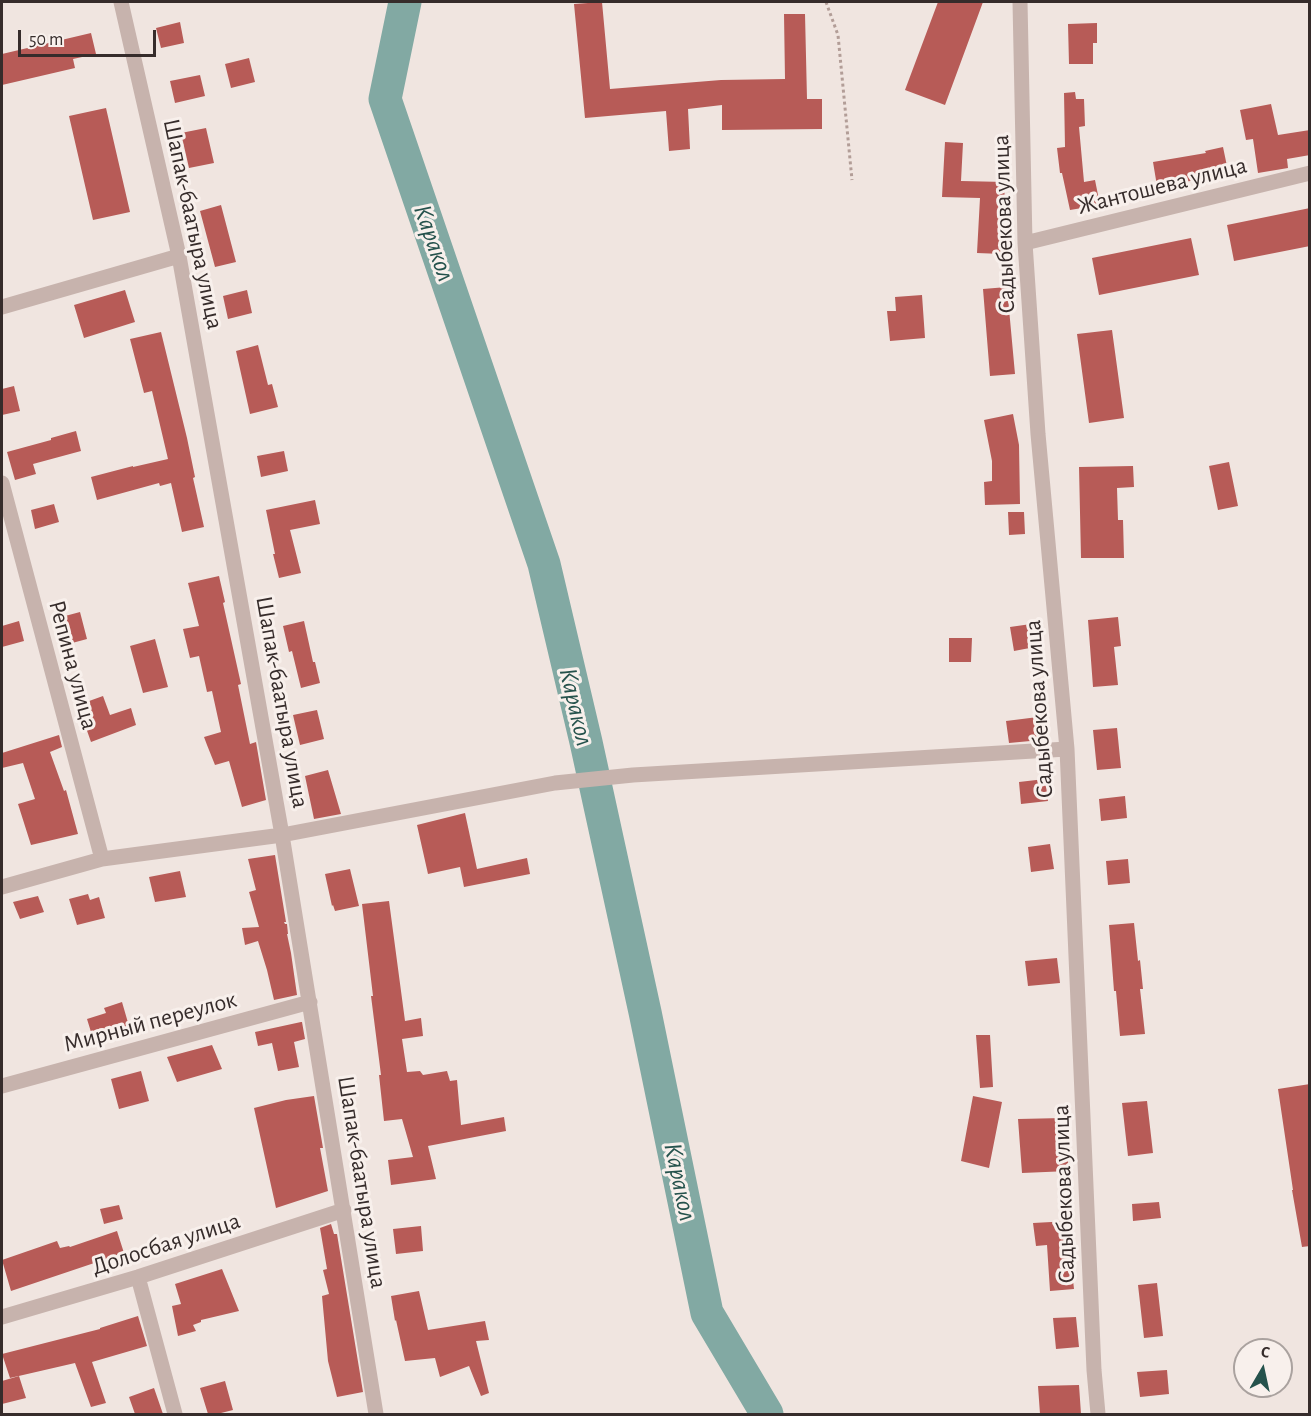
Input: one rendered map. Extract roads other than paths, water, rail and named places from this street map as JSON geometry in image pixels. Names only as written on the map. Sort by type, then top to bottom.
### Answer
[{"type":"street","name":"Шапак-баатыра улица","points":[[121,2],[179,256],[282,834],[376,1414]]},
{"type":"street","name":"Садыбекова улица","points":[[1020,2],[1025,243],[1038,434],[1067,748],[1098,1414]]},
{"type":"street","name":"Жантошева улица","points":[[1025,243],[1310,173]]},
{"type":"street","points":[[2,307],[179,256]]},
{"type":"street","name":"Репина улица","points":[[2,483],[102,859]]},
{"type":"street","points":[[2,887],[102,859],[282,834],[555,783],[633,775],[1067,748]]},
{"type":"street","name":"Мирный переулок","points":[[2,1086],[310,1002]]},
{"type":"street","name":"Долосбая улица","points":[[2,1317],[138,1277],[344,1210]]},
{"type":"street","points":[[138,1277],[175,1414]]},
{"type":"waterway","name":"Каракол","points":[[405,2],[385,99],[544,564],[586,742],[645,1012],[707,1313],[767,1414]]}]
